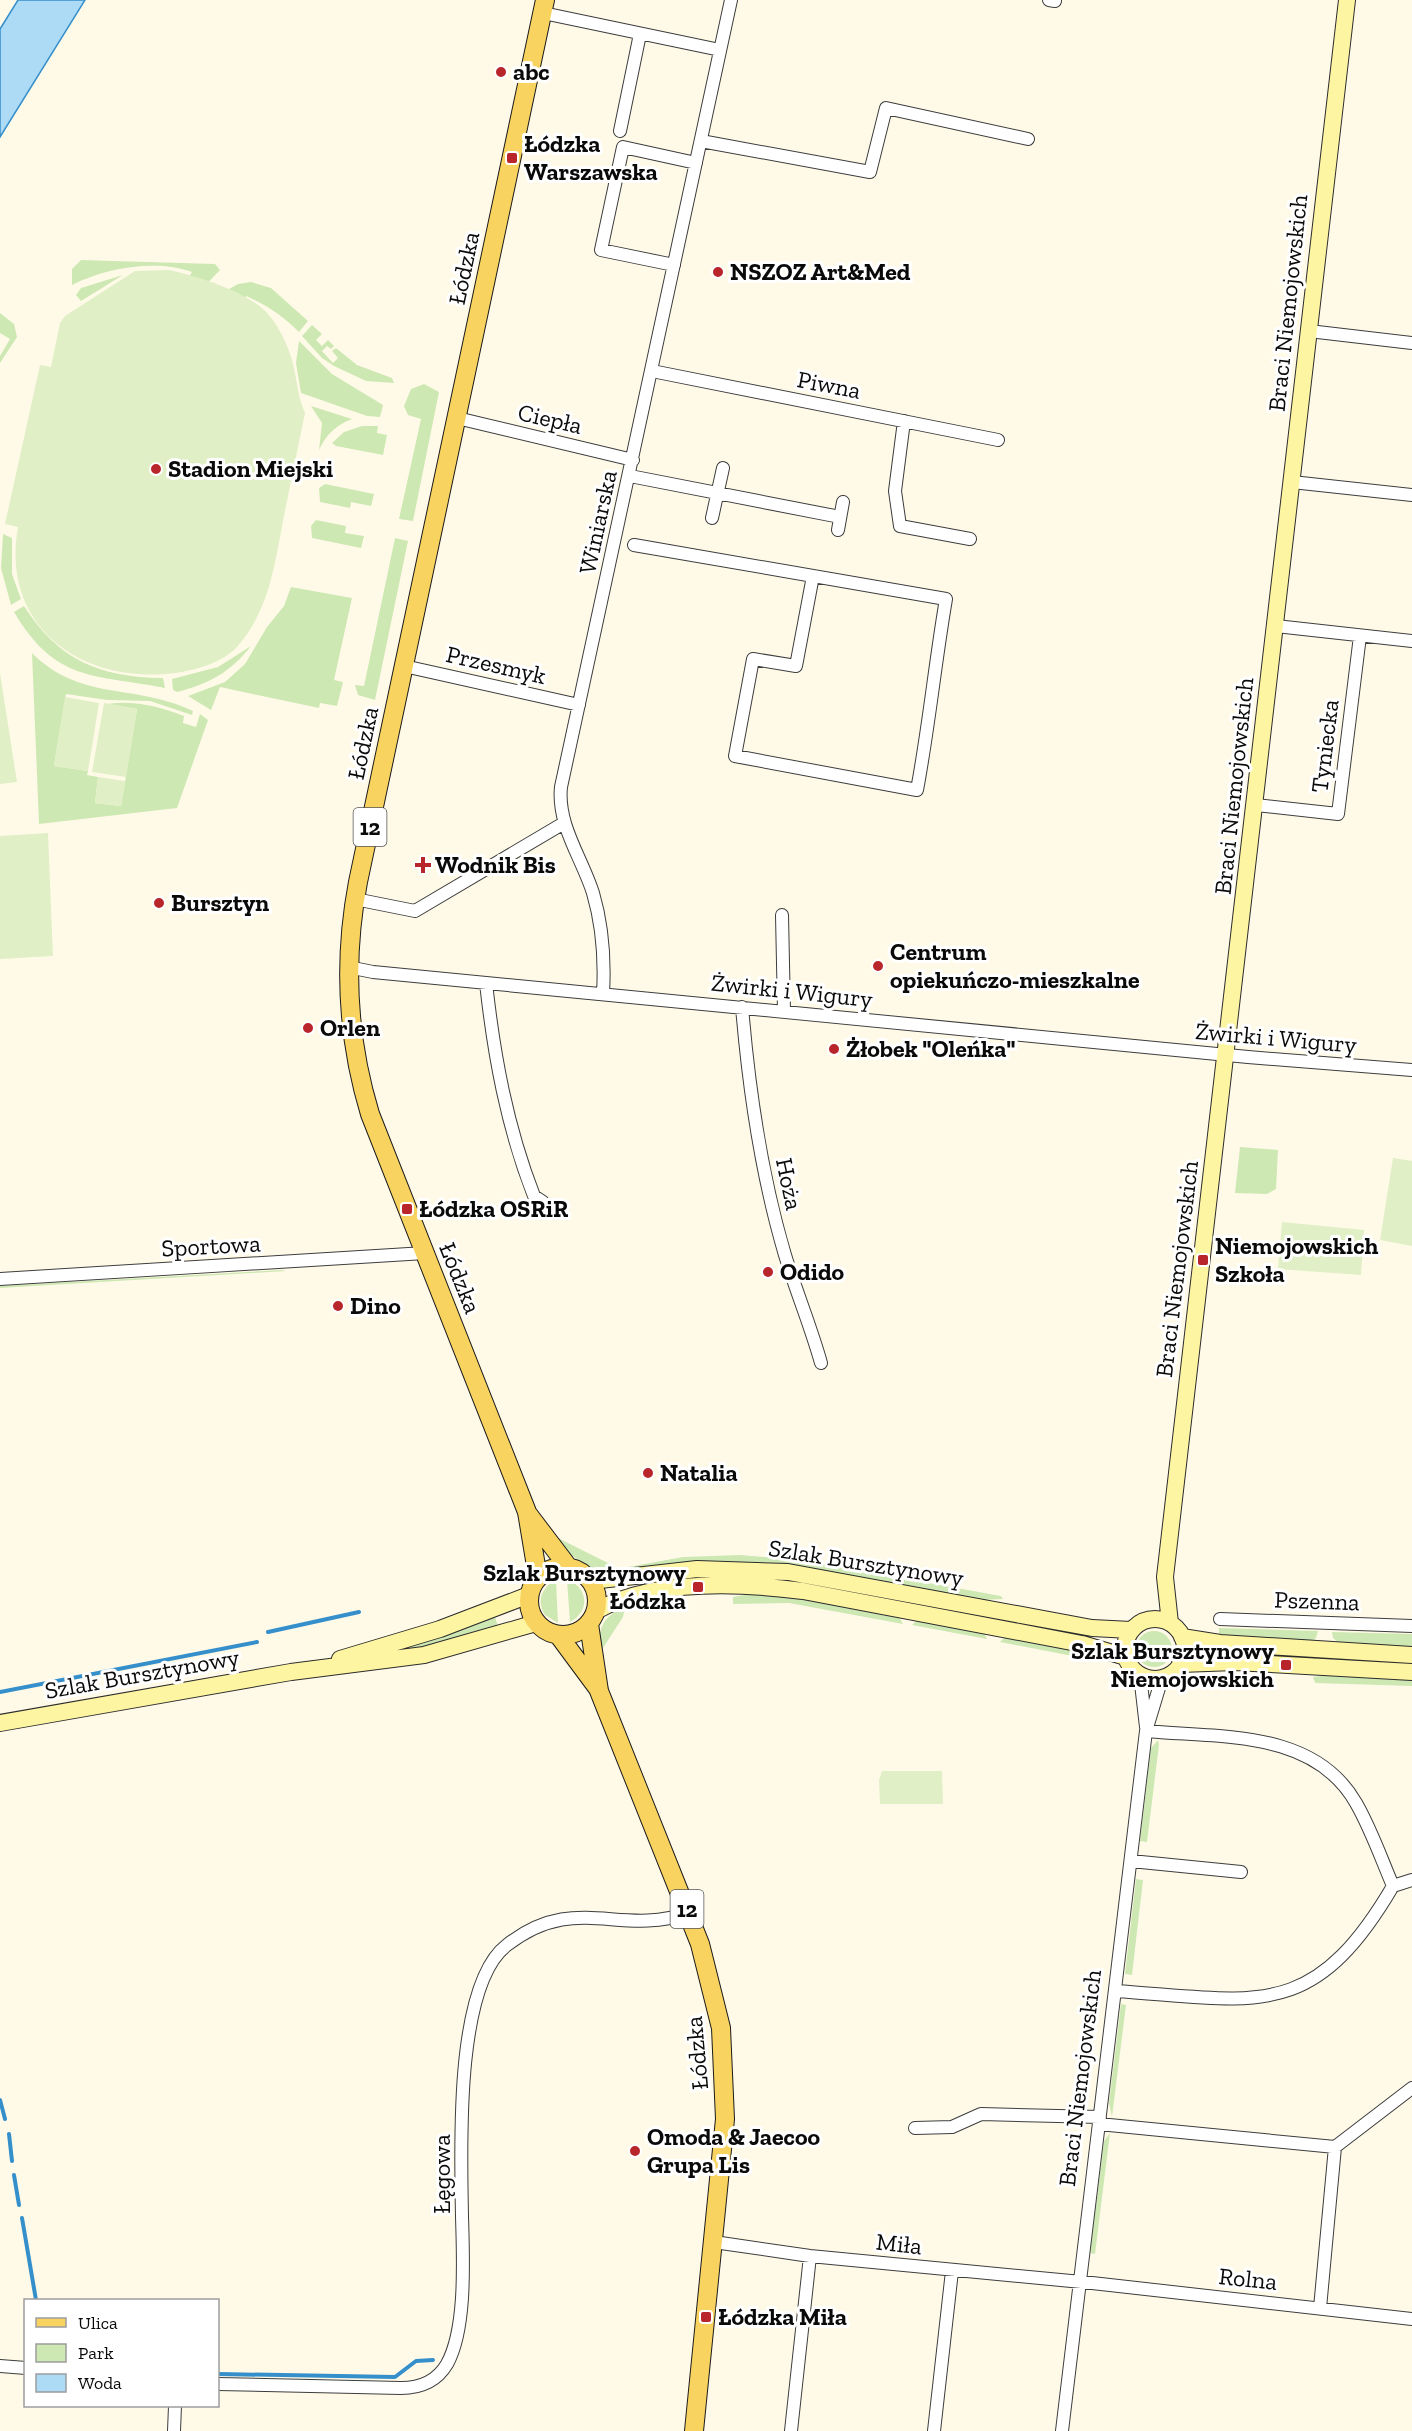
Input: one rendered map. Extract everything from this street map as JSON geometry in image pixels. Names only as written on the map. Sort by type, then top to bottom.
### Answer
[{"type":"main road","name":"Braci Niemojowskich","points":[[1170,1623],[1165,1577],[1256,805],[1347,0]]},
{"type":"main road","name":"Łódzka","points":[[538,1578],[527,1512],[363,1091],[351,1024],[348,967],[355,899],[544,6]]},
{"type":"main road","name":"Łódzka","points":[[527,1512],[569,1568]]},
{"type":"main road","points":[[536,1623],[529,1610],[529,1595],[538,1578],[552,1569],[569,1568]]},
{"type":"main road","name":"12","points":[[569,1568],[585,1575],[591,1581],[597,1595],[592,1617]]},
{"type":"main road","name":"Szlak Bursztynowy","points":[[591,1581],[697,1569],[776,1570],[1092,1628],[1131,1630]]},
{"type":"main road","name":"Braci Niemojowskich","points":[[1148,1619],[1165,1577]]},
{"type":"main road","name":"Szlak Bursztynowy","points":[[592,1617],[625,1599],[666,1590],[715,1586],[765,1587],[812,1592],[1072,1642],[1126,1657]]},
{"type":"main road","name":"Szlak Bursztynowy","points":[[291,1672],[440,1629],[529,1595]]},
{"type":"main road","name":"Łódzka","points":[[592,1617],[600,1691]]},
{"type":"main road","points":[[559,1636],[575,1634],[592,1617]]},
{"type":"main road","points":[[1148,1619],[1170,1623],[1182,1637],[1185,1651],[1180,1664],[1162,1678],[1140,1675],[1126,1657],[1125,1643],[1131,1630],[1148,1619]]},
{"type":"main road","name":"12","points":[[536,1623],[542,1629],[559,1636]]},
{"type":"main road","name":"Szlak Bursztynowy","points":[[0,1723],[291,1672],[424,1655],[536,1623]]},
{"type":"main road","name":"Łódzka","points":[[559,1636],[600,1691],[689,1913],[716,2001],[724,2057],[725,2119],[694,2431]]},
{"type":"main road","points":[[1182,1637],[1220,1644],[1412,1655]]},
{"type":"main road","points":[[1180,1664],[1235,1662],[1412,1672]]},
{"type":"street","name":"Winiarska","points":[[603,994],[603,932],[593,892],[564,823],[560,799],[561,787],[731,0]]},
{"type":"street","points":[[544,6],[640,34],[720,50]]},
{"type":"street","points":[[620,131],[640,34]]},
{"type":"street","points":[[701,141],[870,172],[886,108],[1028,139]]},
{"type":"street","points":[[674,265],[601,250],[603,238],[623,147],[696,163]]},
{"type":"street","points":[[1309,331],[1412,343]]},
{"type":"street","name":"Piwna","points":[[652,371],[998,440]]},
{"type":"street","name":"Ciepła","points":[[457,418],[633,460]]},
{"type":"street","points":[[904,421],[895,491],[900,526],[970,539]]},
{"type":"street","points":[[712,518],[723,468]]},
{"type":"street","points":[[630,476],[717,493],[839,524],[843,502]]},
{"type":"street","points":[[1292,482],[1412,495]]},
{"type":"street","points":[[634,545],[946,599],[937,652],[933,704],[917,790],[735,756],[753,659],[796,666],[813,576]]},
{"type":"street","points":[[1276,626],[1412,642]]},
{"type":"street","name":"Tyniecka","points":[[1256,805],[1338,814],[1360,636]]},
{"type":"street","name":"Przesmyk","points":[[404,666],[579,705]]},
{"type":"street","points":[[355,899],[415,911],[564,823]]},
{"type":"street","points":[[782,915],[784,1011]]},
{"type":"street","name":"Żwirki i Wigury","points":[[348,967],[742,1008],[1412,1070]]},
{"type":"street","points":[[486,983],[494,1048],[507,1113],[534,1196],[543,1202]]},
{"type":"street","name":"Hoża","points":[[742,1008],[753,1107],[766,1178],[785,1254],[821,1363]]},
{"type":"street","name":"Sportowa","points":[[0,1279],[425,1253]]},
{"type":"street","name":"Pszenna","points":[[1220,1619],[1412,1626]]},
{"type":"street","name":"Braci Niemojowskich","points":[[1140,1675],[1146,1731]]},
{"type":"street","name":"Braci Niemojowskich","points":[[1062,2431],[1146,1731],[1162,1678]]},
{"type":"street","points":[[1146,1731],[1280,1744],[1308,1756],[1336,1777],[1356,1803],[1393,1886]]},
{"type":"street","points":[[1131,1861],[1241,1872]]},
{"type":"street","points":[[1115,1991],[1252,1999],[1296,1988],[1321,1974],[1352,1947],[1373,1920],[1393,1886],[1412,1880]]},
{"type":"street","name":"Łęgowa","points":[[219,2384],[401,2388],[422,2386],[437,2375],[446,2365],[453,2349],[459,2317],[464,2266],[462,2128],[466,2066],[472,2012],[484,1972],[490,1961],[507,1945],[528,1931],[559,1919],[581,1916],[650,1922],[689,1913]]},
{"type":"street","points":[[915,2128],[952,2127],[981,2114],[1099,2120],[1335,2147],[1412,2088]]},
{"type":"street","points":[[1320,2308],[1335,2147]]},
{"type":"street","name":"Miła","points":[[714,2242],[810,2256],[1080,2282]]},
{"type":"street","points":[[791,2431],[810,2256]]},
{"type":"street","points":[[934,2431],[952,2271]]},
{"type":"street","name":"Rolna","points":[[1080,2282],[1412,2319]]},
{"type":"street","points":[[0,2366],[24,2368]]},
{"type":"street","points":[[174,2431],[175,2407]]},
{"type":"green space","points":[[81,260],[215,264],[220,270],[198,293],[189,277],[192,272],[162,266],[115,270],[72,285],[72,269]]},
{"type":"green space","name":"Stadion Miejski","points":[[169,270],[230,289],[252,301],[271,317],[289,351],[305,413],[270,585],[248,633],[231,653],[208,665],[175,673],[141,674],[109,669],[80,658],[55,642],[35,620],[22,594],[16,562],[18,527],[5,524],[40,365],[51,367],[60,323],[65,316],[135,271]]},
{"type":"green space","points":[[123,275],[81,301],[76,295],[81,288]]},
{"type":"green space","points":[[251,282],[271,288],[308,321],[299,332],[274,311],[254,299],[246,296],[244,302],[222,293],[238,284]]},
{"type":"green space","points":[[0,313],[14,324],[17,337],[0,363],[0,356],[10,339],[0,333]]},
{"type":"green space","points":[[312,325],[322,334],[316,340],[322,346],[328,340],[334,346],[331,349],[327,346],[322,351],[333,363],[338,358],[332,351],[336,348],[357,365],[392,378],[394,383],[366,381],[322,358],[302,336]]},
{"type":"green space","points":[[299,341],[332,374],[383,405],[380,417],[367,416],[301,393],[296,363]]},
{"type":"green space","points":[[424,384],[439,392],[413,521],[399,519],[421,419],[408,415],[404,406],[411,389]]},
{"type":"green space","points":[[311,406],[352,419],[333,430],[319,450],[322,423]]},
{"type":"green space","points":[[362,426],[378,426],[377,433],[387,435],[383,455],[336,446],[332,443],[344,432]]},
{"type":"green space","points":[[325,484],[374,494],[371,506],[351,502],[350,508],[320,502],[319,488]]},
{"type":"green space","points":[[316,520],[346,526],[345,533],[364,536],[361,548],[312,538],[311,526]]},
{"type":"green space","points":[[3,534],[12,538],[12,574],[21,599],[11,605],[1,568]]},
{"type":"green space","points":[[395,538],[408,541],[375,700],[358,695],[355,685],[364,686]]},
{"type":"green space","points":[[291,587],[352,598],[334,680],[343,682],[337,706],[320,703],[319,708],[220,687],[211,710],[188,696],[225,682],[245,664],[267,627],[284,606]]},
{"type":"green space","points":[[24,606],[37,625],[67,653],[83,662],[120,674],[163,678],[165,688],[97,677],[62,664],[45,652],[14,612]]},
{"type":"green space","points":[[251,646],[236,663],[219,676],[189,689],[177,692],[173,690],[172,679],[218,667]]},
{"type":"green space","points":[[32,653],[70,679],[89,686],[171,702],[193,711],[192,715],[150,701],[107,700],[66,694],[54,766],[88,771],[87,775],[98,777],[95,803],[121,806],[137,709],[108,704],[127,703],[156,707],[184,716],[183,723],[196,727],[200,714],[208,720],[177,808],[39,824]]},
{"type":"green space","points":[[0,673],[17,782],[0,784]]},
{"type":"green space","points":[[65,697],[99,703],[88,771],[54,766]]},
{"type":"green space","points":[[104,703],[137,709],[126,777],[92,772]]},
{"type":"green space","points":[[98,777],[125,781],[121,806],[95,803]]},
{"type":"green space","points":[[48,833],[53,956],[0,959],[0,836]]},
{"type":"green space","points":[[1240,1147],[1278,1150],[1276,1189],[1267,1194],[1235,1193]]},
{"type":"green space","points":[[1393,1158],[1412,1161],[1412,1246],[1380,1240]]},
{"type":"green space","points":[[1282,1222],[1364,1230],[1361,1275],[1278,1269]]},
{"type":"green space","points":[[286,1271],[0,1288],[0,1286]]},
{"type":"green space","points":[[558,1538],[612,1565],[615,1570],[596,1572],[571,1555]]},
{"type":"green space","points":[[740,1555],[801,1560],[1001,1596],[1003,1599],[981,1600],[782,1563],[705,1562],[629,1572],[628,1567],[683,1557]]},
{"type":"green space","points":[[556,1580],[558,1623],[545,1615],[541,1605],[544,1590]]},
{"type":"green space","points":[[567,1580],[580,1588],[584,1600],[581,1612],[570,1622]]},
{"type":"green space","points":[[750,1594],[805,1599],[899,1617],[903,1624],[789,1603],[733,1604],[733,1597]]},
{"type":"green space","points":[[625,1608],[623,1617],[601,1651],[600,1636],[603,1624],[612,1614]]},
{"type":"green space","points":[[495,1617],[498,1626],[434,1646],[395,1650]]},
{"type":"green space","points":[[917,1620],[984,1633],[987,1639],[912,1625]]},
{"type":"green space","points":[[1219,1628],[1318,1631],[1316,1638],[1312,1641],[1219,1636]]},
{"type":"green space","points":[[1154,1631],[1166,1637],[1172,1649],[1166,1661],[1154,1667],[1142,1661],[1136,1649],[1142,1637]]},
{"type":"green space","points":[[1332,1632],[1412,1634],[1412,1647],[1339,1643],[1333,1638]]},
{"type":"green space","points":[[1005,1637],[1089,1653],[1088,1659],[1000,1642]]},
{"type":"green space","points":[[1328,1675],[1412,1679],[1412,1686],[1315,1683],[1313,1677]]},
{"type":"green space","points":[[1158,1740],[1147,1842],[1140,1841],[1151,1748]]},
{"type":"green space","points":[[882,1771],[942,1771],[943,1804],[880,1804],[879,1780]]},
{"type":"green space","points":[[1136,1879],[1143,1880],[1132,1975],[1125,1974]]},
{"type":"green space","points":[[1121,2004],[1126,2005],[1112,2117],[1109,2103]]},
{"type":"green space","points":[[1110,2133],[1095,2254],[1090,2253],[1104,2141]]},
{"type":"water","points":[[18,0],[85,0],[0,137],[0,29]]},
{"type":"waterway","points":[[268,1632],[359,1612]]},
{"type":"waterway","points":[[0,1692],[257,1642]]},
{"type":"waterway","points":[[0,2100],[5,2119]]},
{"type":"waterway","points":[[9,2134],[12,2161]]},
{"type":"waterway","points":[[14,2175],[19,2205]]},
{"type":"waterway","points":[[22,2218],[36,2299]]},
{"type":"waterway","points":[[219,2374],[395,2377],[416,2361],[433,2360]]},
{"type":"place","name":"abc","points":[[501,72]]},
{"type":"place","name":"Łódzka Warszawska","points":[[512,158]]},
{"type":"place","name":"NSZOZ Art&Med","points":[[718,272]]},
{"type":"place","name":"Stadion Miejski","points":[[156,469]]},
{"type":"place","name":"Wodnik Bis","points":[[423,865]]},
{"type":"place","name":"Bursztyn","points":[[159,903]]},
{"type":"place","name":"Centrum opiekuńczo-mieszkalne","points":[[878,966]]},
{"type":"place","name":"Orlen","points":[[308,1028]]},
{"type":"place","name":"Żłobek \"Oleńka\"","points":[[834,1049]]},
{"type":"place","name":"Łódzka OSRiR","points":[[407,1209]]},
{"type":"place","name":"Niemojowskich Szkoła","points":[[1203,1260]]},
{"type":"place","name":"Odido","points":[[768,1272]]},
{"type":"place","name":"Dino","points":[[338,1306]]},
{"type":"place","name":"Natalia","points":[[648,1473]]},
{"type":"place","name":"Szlak Bursztynowy Łódzka","points":[[698,1587]]},
{"type":"place","name":"Szlak Bursztynowy Niemojowskich","points":[[1286,1665]]},
{"type":"place","name":"Omoda & Jaecoo Grupa Lis","points":[[635,2151]]},
{"type":"place","name":"Łódzka Miła","points":[[706,2317]]}]
